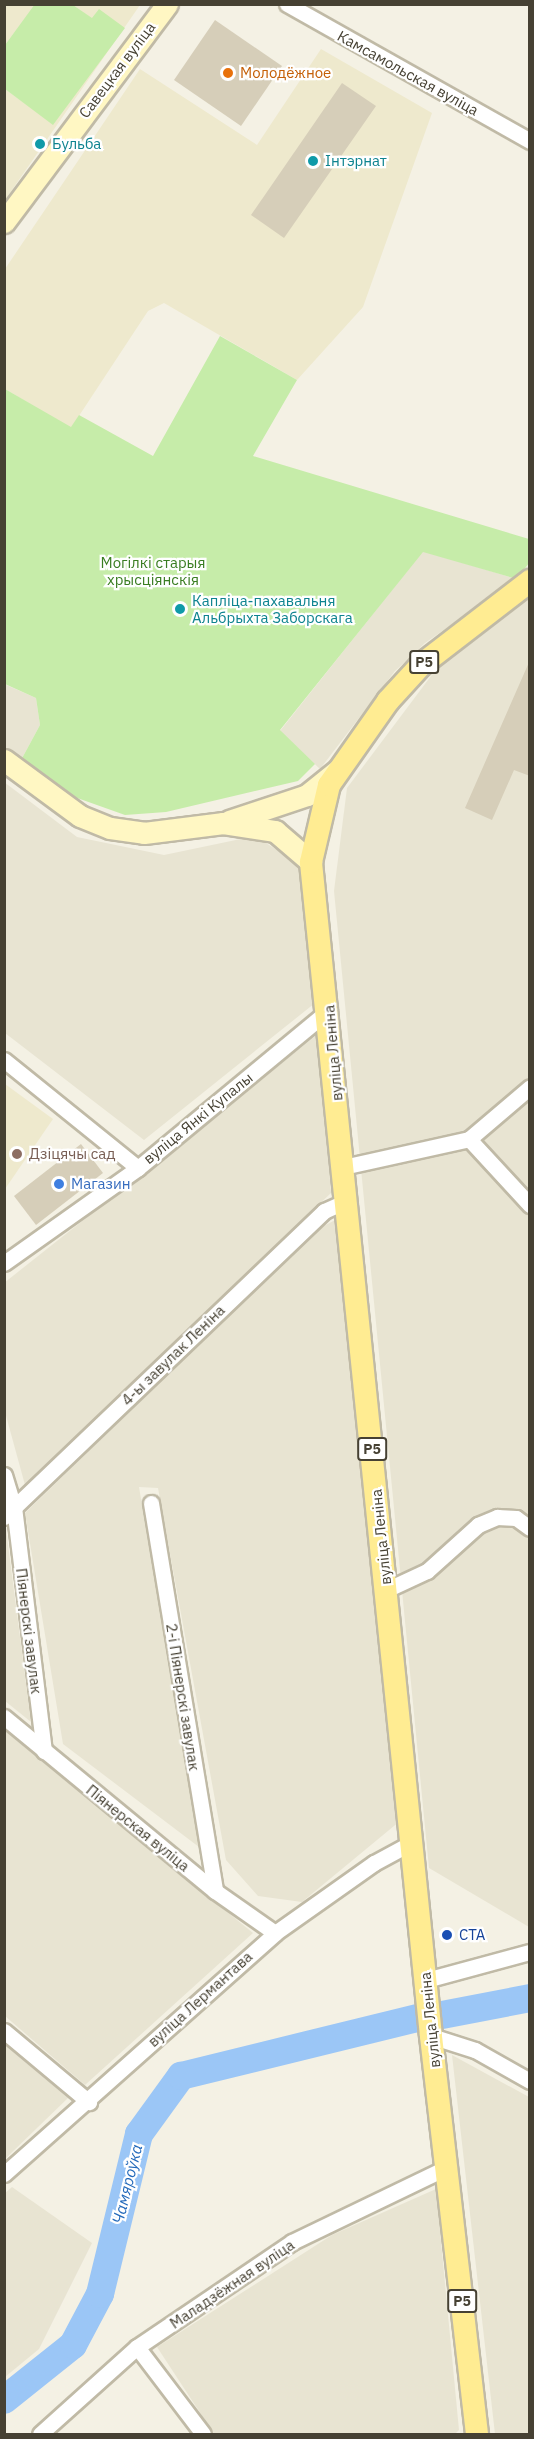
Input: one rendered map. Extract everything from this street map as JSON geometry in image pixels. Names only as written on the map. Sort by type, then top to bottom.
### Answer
[{"type":"main road","name":"вуліца Леніна","points":[[477,2434],[431,2036],[346,1201],[329,1010],[311,862],[321,807],[342,766],[388,701],[421,665],[530,581]]},
{"type":"street","name":"Савецкая вуліца","points":[[4,222],[167,4]]},
{"type":"street","name":"Камсамольская вуліца","points":[[287,4],[530,141]]},
{"type":"street","points":[[4,760],[80,816],[110,828],[144,833],[223,823],[307,795],[342,766]]},
{"type":"street","points":[[223,823],[275,831],[311,862]]},
{"type":"street","name":"вуліца Янкі Купалы","points":[[4,1263],[138,1168],[329,1010]]},
{"type":"street","points":[[4,1060],[138,1168]]},
{"type":"street","points":[[343,1167],[469,1139],[530,1087]]},
{"type":"street","points":[[469,1139],[530,1205]]},
{"type":"street","name":"4-ы завулак Леніна","points":[[9,1512],[324,1210],[346,1201]]},
{"type":"street","name":"Піянерскі завулак","points":[[4,1475],[44,1751]]},
{"type":"street","name":"2-і Піянерскі завулак","points":[[151,1503],[215,1891]]},
{"type":"street","points":[[386,1590],[427,1571],[478,1525],[497,1517],[516,1518],[530,1528]]},
{"type":"street","name":"Піянерская вуліца","points":[[4,1718],[215,1891],[275,1933]]},
{"type":"street","name":"вуліца Лермантава","points":[[4,2174],[89,2102],[192,2003],[275,1933],[374,1863],[411,1843]]},
{"type":"street","points":[[426,1980],[530,1952]]},
{"type":"street","points":[[4,2031],[89,2102]]},
{"type":"street","points":[[431,2036],[475,2050],[530,2081]]},
{"type":"street","name":"Маладзёжная вуліца","points":[[40,2434],[137,2347],[292,2242],[446,2168]]},
{"type":"street","points":[[137,2347],[203,2434]]},
{"type":"shaded area","points":[[5,5],[35,5],[5,45]]},
{"type":"shaded area","points":[[73,5],[140,5],[5,200],[5,89],[27,105],[91,18]]},
{"type":"shaded area","points":[[321,49],[432,113],[363,307],[297,380],[164,303],[148,311],[71,428],[5,389],[5,269],[140,69],[257,145]]},
{"type":"shaded area","points":[[423,551],[517,579],[425,643],[395,671],[320,769],[280,731]]},
{"type":"shaded area","points":[[529,597],[529,1927],[429,1868],[334,891],[347,788],[440,664]]},
{"type":"shaded area","points":[[4,684],[36,698],[40,725],[20,762],[5,750]]},
{"type":"shaded area","points":[[4,782],[77,837],[164,855],[255,836],[302,866],[315,1003],[144,1140],[5,1033]]},
{"type":"shaded area","points":[[318,1034],[331,1193],[25,1485],[5,1412],[4,1283]]},
{"type":"shaded area","name":"Дзіцячы сад","points":[[5,1084],[53,1119],[5,1189]]},
{"type":"shaded area","points":[[341,1217],[400,1821],[302,1902],[258,1896],[226,1860],[158,1488],[139,1487],[199,1847],[63,1744],[25,1513],[318,1229]]},
{"type":"shaded area","points":[[6,1529],[31,1722],[5,1701]]},
{"type":"shaded area","points":[[5,1730],[253,1933],[85,2085],[5,2016]]},
{"type":"shaded area","points":[[5,2045],[68,2098],[5,2159]]},
{"type":"shaded area","points":[[452,2055],[529,2097],[529,2434],[495,2434]]},
{"type":"shaded area","points":[[12,2187],[92,2243],[39,2349],[5,2377],[4,2194]]},
{"type":"shaded area","points":[[436,2189],[459,2430],[455,2434],[214,2434],[157,2347],[332,2235]]},
{"type":"green space","points":[[35,4],[73,5],[92,18],[99,9],[125,28],[53,125],[5,89],[5,45]]},
{"type":"green space","name":"Могілкі старыя хрысціянскія","points":[[220,336],[297,380],[253,456],[529,539],[529,563],[517,579],[423,552],[280,730],[315,764],[298,781],[166,812],[125,815],[66,794],[20,762],[40,725],[36,698],[5,684],[5,389],[71,427],[79,415],[153,456]]},
{"type":"building","name":"Молодёжное","points":[[215,20],[282,66],[241,126],[174,80]]},
{"type":"building","name":"Інтэрнат","points":[[342,83],[376,106],[284,238],[251,215]]},
{"type":"building","points":[[530,660],[530,776],[514,770],[492,820],[465,808]]},
{"type":"building","name":"Магазин","points":[[81,1144],[103,1173],[36,1225],[14,1196]]},
{"type":"waterway","name":"Чамяроўка","points":[[442,2015],[530,1998]]},
{"type":"waterway","name":"Чамяроўка","points":[[4,2400],[73,2345],[100,2294],[139,2134],[181,2076],[417,2018]]},
{"type":"place","name":"Молодёжное","points":[[228,73]]},
{"type":"place","name":"Бульба","points":[[40,144]]},
{"type":"place","name":"Інтэрнат","points":[[313,161]]},
{"type":"place","name":"Капліца-пахавальня Альбрыхта Заборскага","points":[[180,609]]},
{"type":"place","name":"Дзіцячы сад","points":[[17,1154]]},
{"type":"place","name":"Магазин","points":[[59,1184]]},
{"type":"place","name":"СТА","points":[[447,1935]]}]
